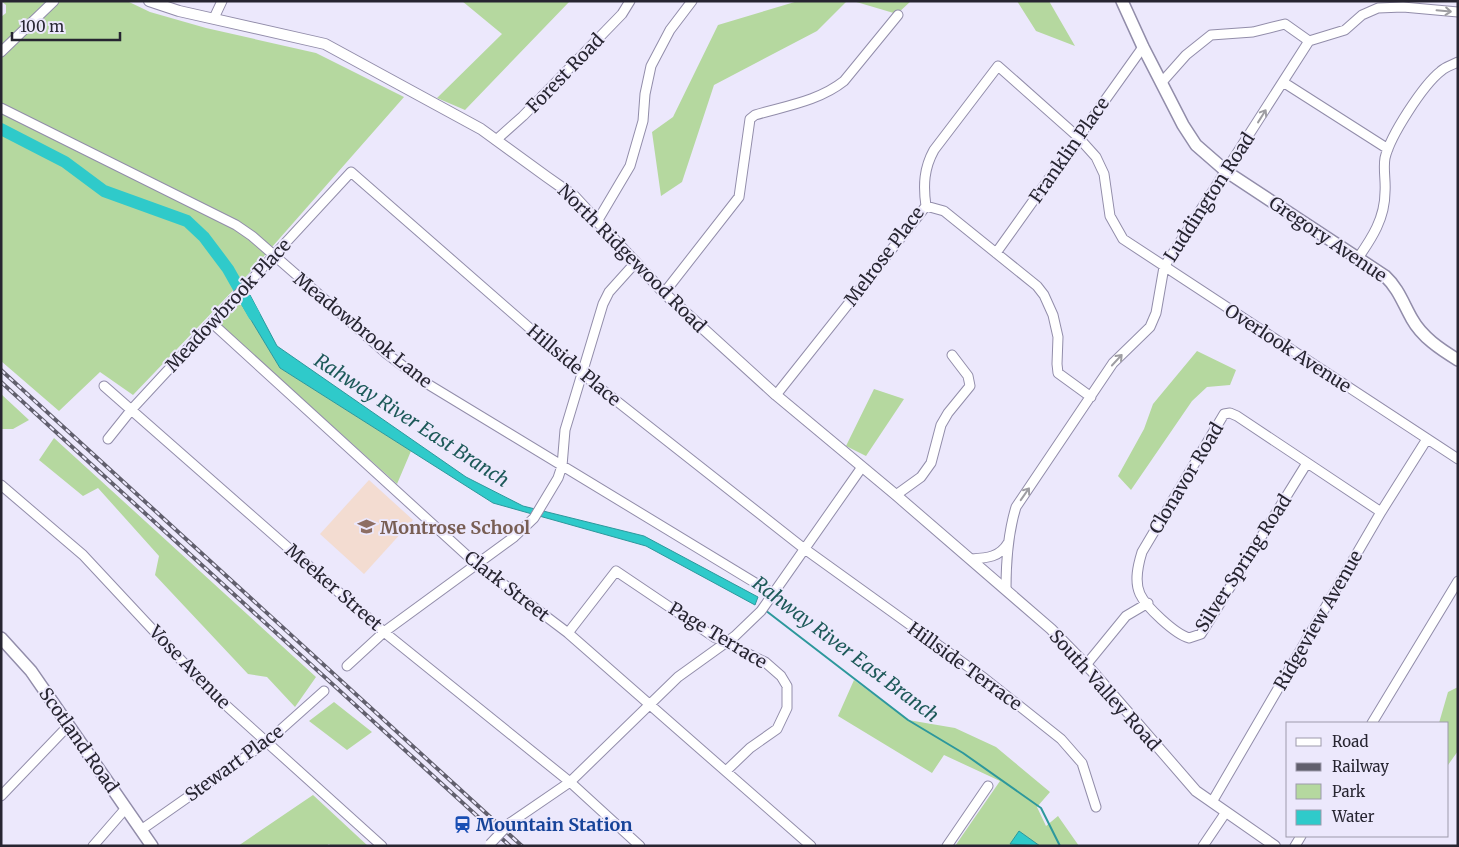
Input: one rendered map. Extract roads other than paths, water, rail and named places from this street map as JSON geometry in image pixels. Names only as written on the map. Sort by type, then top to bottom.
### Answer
[{"type":"main road","name":"Gregory Avenue","points":[[1122,1],[1142,47],[1183,125],[1196,145],[1227,172],[1358,258],[1395,285],[1412,320],[1423,334],[1439,348],[1458,360]]},
{"type":"main road","name":"Scotland Road","points":[[1,638],[31,671],[152,846]]},
{"type":"street","points":[[1,52],[54,1]]},
{"type":"street","name":"North Ridgewood Road","points":[[149,1],[325,44],[496,140],[574,196],[664,293],[776,396],[937,530]]},
{"type":"street","points":[[214,18],[222,1]]},
{"type":"street","name":"Forest Road","points":[[496,140],[530,110],[622,14],[630,1]]},
{"type":"street","points":[[598,220],[630,166],[643,121],[645,94],[651,66],[670,30],[692,1]]},
{"type":"street","points":[[1162,82],[1186,55],[1211,35],[1253,32],[1282,24],[1288,26],[1309,41],[1345,30],[1362,15],[1378,8],[1458,12]]},
{"type":"street","points":[[664,293],[739,197],[750,119],[755,115],[834,89],[844,81],[898,15]]},
{"type":"street","name":"Luddington Road","points":[[1006,589],[1006,569],[1012,522],[1016,507],[1092,398],[1113,363],[1150,328],[1156,313],[1164,267],[1227,172],[1309,41]]},
{"type":"street","name":"Franklin Place","points":[[996,253],[1142,47]]},
{"type":"street","points":[[1358,258],[1377,230],[1382,214],[1386,191],[1385,158],[1388,149],[1401,125],[1429,83],[1442,70],[1458,62]]},
{"type":"street","name":"Melrose Place","points":[[776,396],[926,206],[923,181],[926,163],[998,66],[1078,137],[1100,165],[1110,216],[1120,236]]},
{"type":"street","points":[[1283,82],[1388,149]]},
{"type":"street","name":"Meadowbrook Lane","points":[[1,108],[236,225],[410,372],[772,593]]},
{"type":"street","name":"Meadowbrook Place","points":[[108,439],[132,409],[351,172]]},
{"type":"street","name":"Hillside Place","points":[[351,172],[581,373],[804,549]]},
{"type":"street","points":[[926,206],[944,211],[1037,286],[1044,295],[1053,315],[1058,338],[1056,364],[1058,373],[1092,398]]},
{"type":"street","name":"Overlook Avenue","points":[[1120,236],[1164,267],[1458,459]]},
{"type":"street","points":[[347,666],[384,632],[514,537],[534,518],[558,478],[562,466],[565,430],[581,373],[609,292],[636,262]]},
{"type":"street","name":"Clark Street","points":[[212,323],[477,564],[568,633],[811,846]]},
{"type":"street","points":[[896,495],[921,477],[931,463],[941,425],[948,413],[970,386],[968,376],[952,355]]},
{"type":"street","name":"Meeker Street","points":[[104,386],[384,632],[570,782],[640,846]]},
{"type":"street","name":"Clonavor Road","points":[[1148,603],[1140,595],[1138,585],[1137,574],[1142,552],[1224,414],[1230,413],[1237,416],[1381,512]]},
{"type":"street","name":"Ridgeview Avenue","points":[[1212,802],[1381,512],[1427,439]]},
{"type":"street","name":"Silver Spring Road","points":[[1148,603],[1182,636],[1195,637],[1201,634],[1307,462]]},
{"type":"street","points":[[489,845],[510,823],[570,782],[678,677],[726,643],[763,607],[862,467]]},
{"type":"street","name":"Vose Avenue","points":[[1,485],[84,555],[209,690],[382,846]]},
{"type":"street","name":"South Valley Road","points":[[937,530],[1051,629],[1086,665],[1196,791],[1275,846]]},
{"type":"street","points":[[972,559],[990,558],[1004,550],[1010,539]]},
{"type":"street","name":"Hillside Terrace","points":[[804,549],[984,678],[1061,739],[1082,763],[1096,807]]},
{"type":"street","name":"Page Terrace","points":[[568,633],[616,571],[726,643],[744,649],[774,668],[787,686],[789,696],[788,708],[777,728],[750,748],[726,771]]},
{"type":"street","points":[[1373,722],[1458,581]]},
{"type":"street","points":[[1086,665],[1126,616],[1148,603]]},
{"type":"street","name":"Stewart Place","points":[[141,830],[268,742],[324,692]]},
{"type":"street","points":[[1,796],[68,726]]},
{"type":"street","points":[[947,846],[988,786]]},
{"type":"street","points":[[93,846],[126,808]]},
{"type":"street","points":[[1202,846],[1226,812]]},
{"type":"water","points":[[250,295],[277,346],[466,477],[523,506],[644,536],[758,597],[755,605],[646,546],[493,503],[280,368],[242,305]]},
{"type":"water","points":[[1019,831],[1040,846],[1010,844]]},
{"type":"waterway","name":"Rahway River East Branch","points":[[1,129],[65,162],[104,191],[187,221],[204,237],[228,269],[254,315]]},
{"type":"waterway","name":"Rahway River East Branch","points":[[765,610],[908,720],[963,753],[1041,808],[1060,846]]},
{"type":"railway","points":[[1,370],[522,846]]},
{"type":"railway","points":[[1,382],[510,846]]},
{"type":"place","name":"Montrose School","points":[[366,527]]},
{"type":"place","name":"Mountain Station","points":[[462,824]]}]
